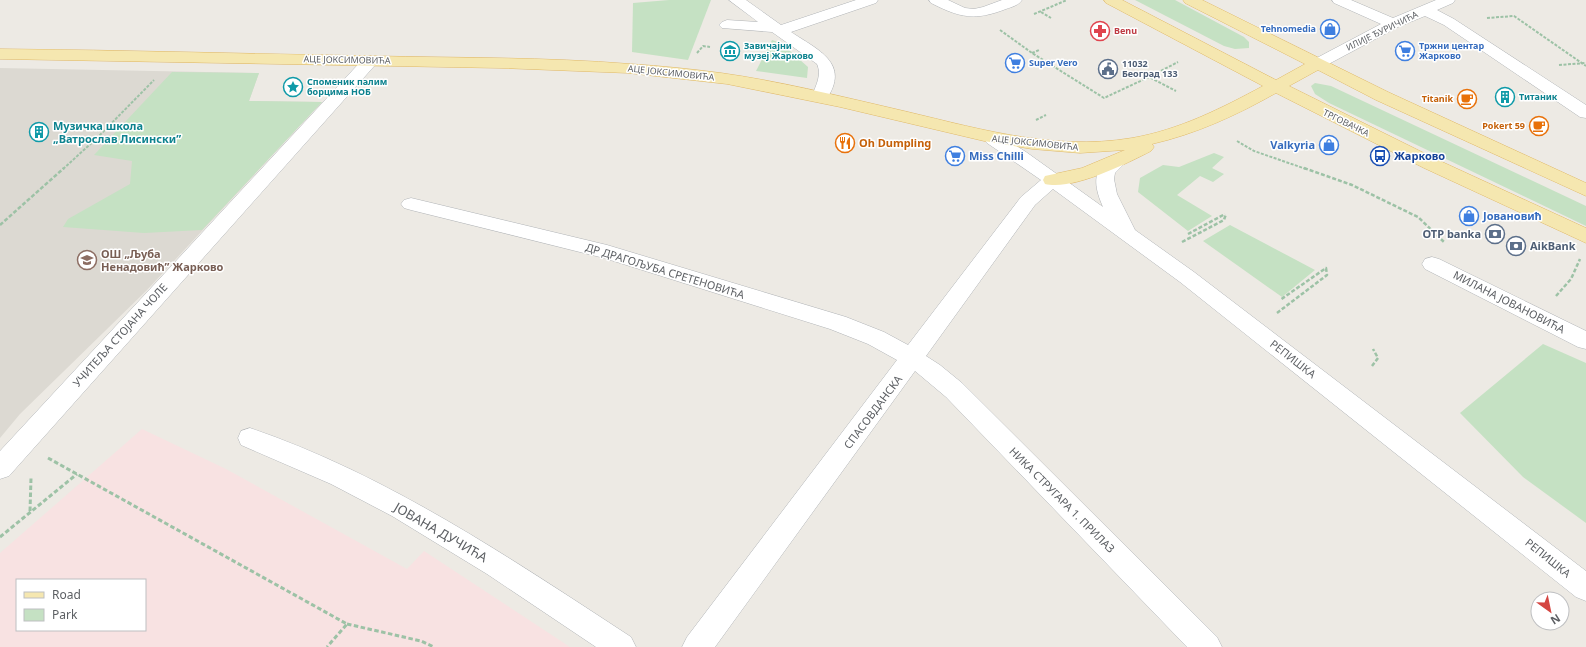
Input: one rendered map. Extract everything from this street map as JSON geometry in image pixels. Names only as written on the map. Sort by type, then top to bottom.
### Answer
[{"type":"main road","name":"ТРГОВАЧКА","points":[[1111,0],[1275,87],[1431,164],[1586,236]]},
{"type":"main road","points":[[1190,0],[1317,64],[1467,136],[1586,190]]},
{"type":"main road","name":"АЦЕ ЈОКСИМОВИЋА","points":[[0,54],[160,55],[521,64],[651,70],[718,77],[820,96],[993,139],[1065,147],[1112,155]]},
{"type":"main road","points":[[1052,180],[1080,175],[1112,155],[1238,107],[1317,64]]},
{"type":"street","points":[[736,0],[820,58],[827,66],[828,74],[820,96]]},
{"type":"street","points":[[727,25],[779,29],[871,0]]},
{"type":"street","points":[[936,0],[961,12],[972,14],[1015,0]]},
{"type":"street","points":[[1339,0],[1393,24]]},
{"type":"street","name":"ИЛИЈЕ ЂУРИЧИЋА","points":[[1317,64],[1393,24],[1448,0]]},
{"type":"street","points":[[1425,10],[1449,22],[1586,113]]},
{"type":"street","name":"УЧИТЕЉА СТОЈАНА ЧОЛЕ","points":[[0,468],[21,443],[370,61]]},
{"type":"street","name":"РЕПИШКА","points":[[993,139],[1020,156],[1187,277],[1586,588]]},
{"type":"street","points":[[1112,155],[1105,176],[1107,190],[1112,208],[1129,235]]},
{"type":"street","name":"СПАСОВДАНСКА","points":[[697,647],[1028,200],[1052,180]]},
{"type":"street","name":"ДР ДРАГОЉУБА СРЕТЕНОВИЋА","points":[[411,204],[615,254],[838,323],[876,338],[912,358]]},
{"type":"street","name":"МИЛАНА ЈОВАНОВИЋА","points":[[1432,264],[1586,341]]},
{"type":"street","name":"НИКА СТРУГАРА 1. ПРИЛАЗ","points":[[912,358],[932,370],[954,390],[1207,647]]},
{"type":"street","name":"ЈОВАНА ДУЧИЋА","points":[[250,438],[362,487],[414,516],[479,553],[621,647]]},
{"type":"path","points":[[1028,16],[1067,0]]},
{"type":"path","points":[[1040,12],[1051,18]]},
{"type":"path","points":[[1514,16],[1586,66]]},
{"type":"path","points":[[1004,26],[998,29],[1032,53],[1104,98],[1184,59]]},
{"type":"path","points":[[697,54],[703,46],[710,47]]},
{"type":"path","points":[[1032,53],[1039,50]]},
{"type":"path","points":[[1145,75],[1176,91]]},
{"type":"path","points":[[0,225],[29,201],[91,144],[142,93]]},
{"type":"path","points":[[1237,141],[1254,151],[1352,185],[1418,217],[1445,241],[1432,264]]},
{"type":"path","points":[[1188,234],[1226,214],[1224,220],[1192,237]]},
{"type":"path","points":[[1559,293],[1571,280],[1574,270],[1581,257]]},
{"type":"path","points":[[1280,300],[1326,268],[1327,275],[1288,306]]},
{"type":"path","points":[[1372,366],[1378,358],[1373,349]]},
{"type":"path","points":[[21,443],[347,624],[421,641],[434,647]]},
{"type":"path","points":[[0,537],[77,474]]},
{"type":"path","points":[[327,647],[347,624]]},
{"type":"shaded area","name":"ОШ „Љуба Ненадовић” Жарково","points":[[0,68],[259,73],[249,101],[322,102],[147,290],[20,414],[0,438]]},
{"type":"shaded area","points":[[142,429],[226,469],[407,569],[424,551],[570,647],[0,647],[0,553]]},
{"type":"green space","points":[[669,0],[711,0],[688,60],[632,52],[633,3]]},
{"type":"green space","points":[[1135,0],[1175,0],[1244,37],[1249,42],[1249,48],[1235,49],[1224,46]]},
{"type":"green space","points":[[772,40],[781,43],[808,67],[807,78],[756,71]]},
{"type":"green space","points":[[172,72],[259,73],[249,101],[322,102],[202,230],[144,233],[63,227],[68,219],[130,184],[132,161],[94,155]]},
{"type":"green space","points":[[1315,83],[1331,86],[1586,206],[1586,226],[1329,103],[1315,94],[1311,86]]},
{"type":"green space","points":[[1214,153],[1224,157],[1212,168],[1224,174],[1213,182],[1200,176],[1177,195],[1212,216],[1188,231],[1138,192],[1140,178],[1163,165],[1179,167]]},
{"type":"green space","points":[[1230,225],[1315,270],[1282,297],[1203,241]]},
{"type":"green space","points":[[1543,344],[1586,363],[1586,523],[1523,477],[1460,413]]},
{"type":"place","name":"Tehnomedia","points":[[1330,29]]},
{"type":"place","name":"Benu","points":[[1100,31]]},
{"type":"place","name":"Завичајни музеј Жарково","points":[[730,51]]},
{"type":"place","name":"Тржни центар Жарково","points":[[1405,51]]},
{"type":"place","name":"Super Vero","points":[[1015,63]]},
{"type":"place","name":"11032 Београд 133","points":[[1108,69]]},
{"type":"place","name":"Споменик палим борцима НОБ","points":[[293,87]]},
{"type":"place","name":"Титаник","points":[[1505,97]]},
{"type":"place","name":"Titanik","points":[[1467,99]]},
{"type":"place","name":"Pokert 59","points":[[1539,126]]},
{"type":"place","name":"Музичка школа „Ватрослав Лисински”","points":[[39,132]]},
{"type":"place","name":"Oh Dumpling","points":[[845,143]]},
{"type":"place","name":"Valkyria","points":[[1329,145]]},
{"type":"place","name":"Miss Chilli","points":[[955,156]]},
{"type":"place","name":"Жарково","points":[[1380,156]]},
{"type":"place","name":"Јовановић","points":[[1469,216]]},
{"type":"place","name":"OTP banka","points":[[1495,234]]},
{"type":"place","name":"AikBank","points":[[1516,246]]},
{"type":"place","name":"ОШ „Љуба Ненадовић” Жарково","points":[[87,260]]}]
